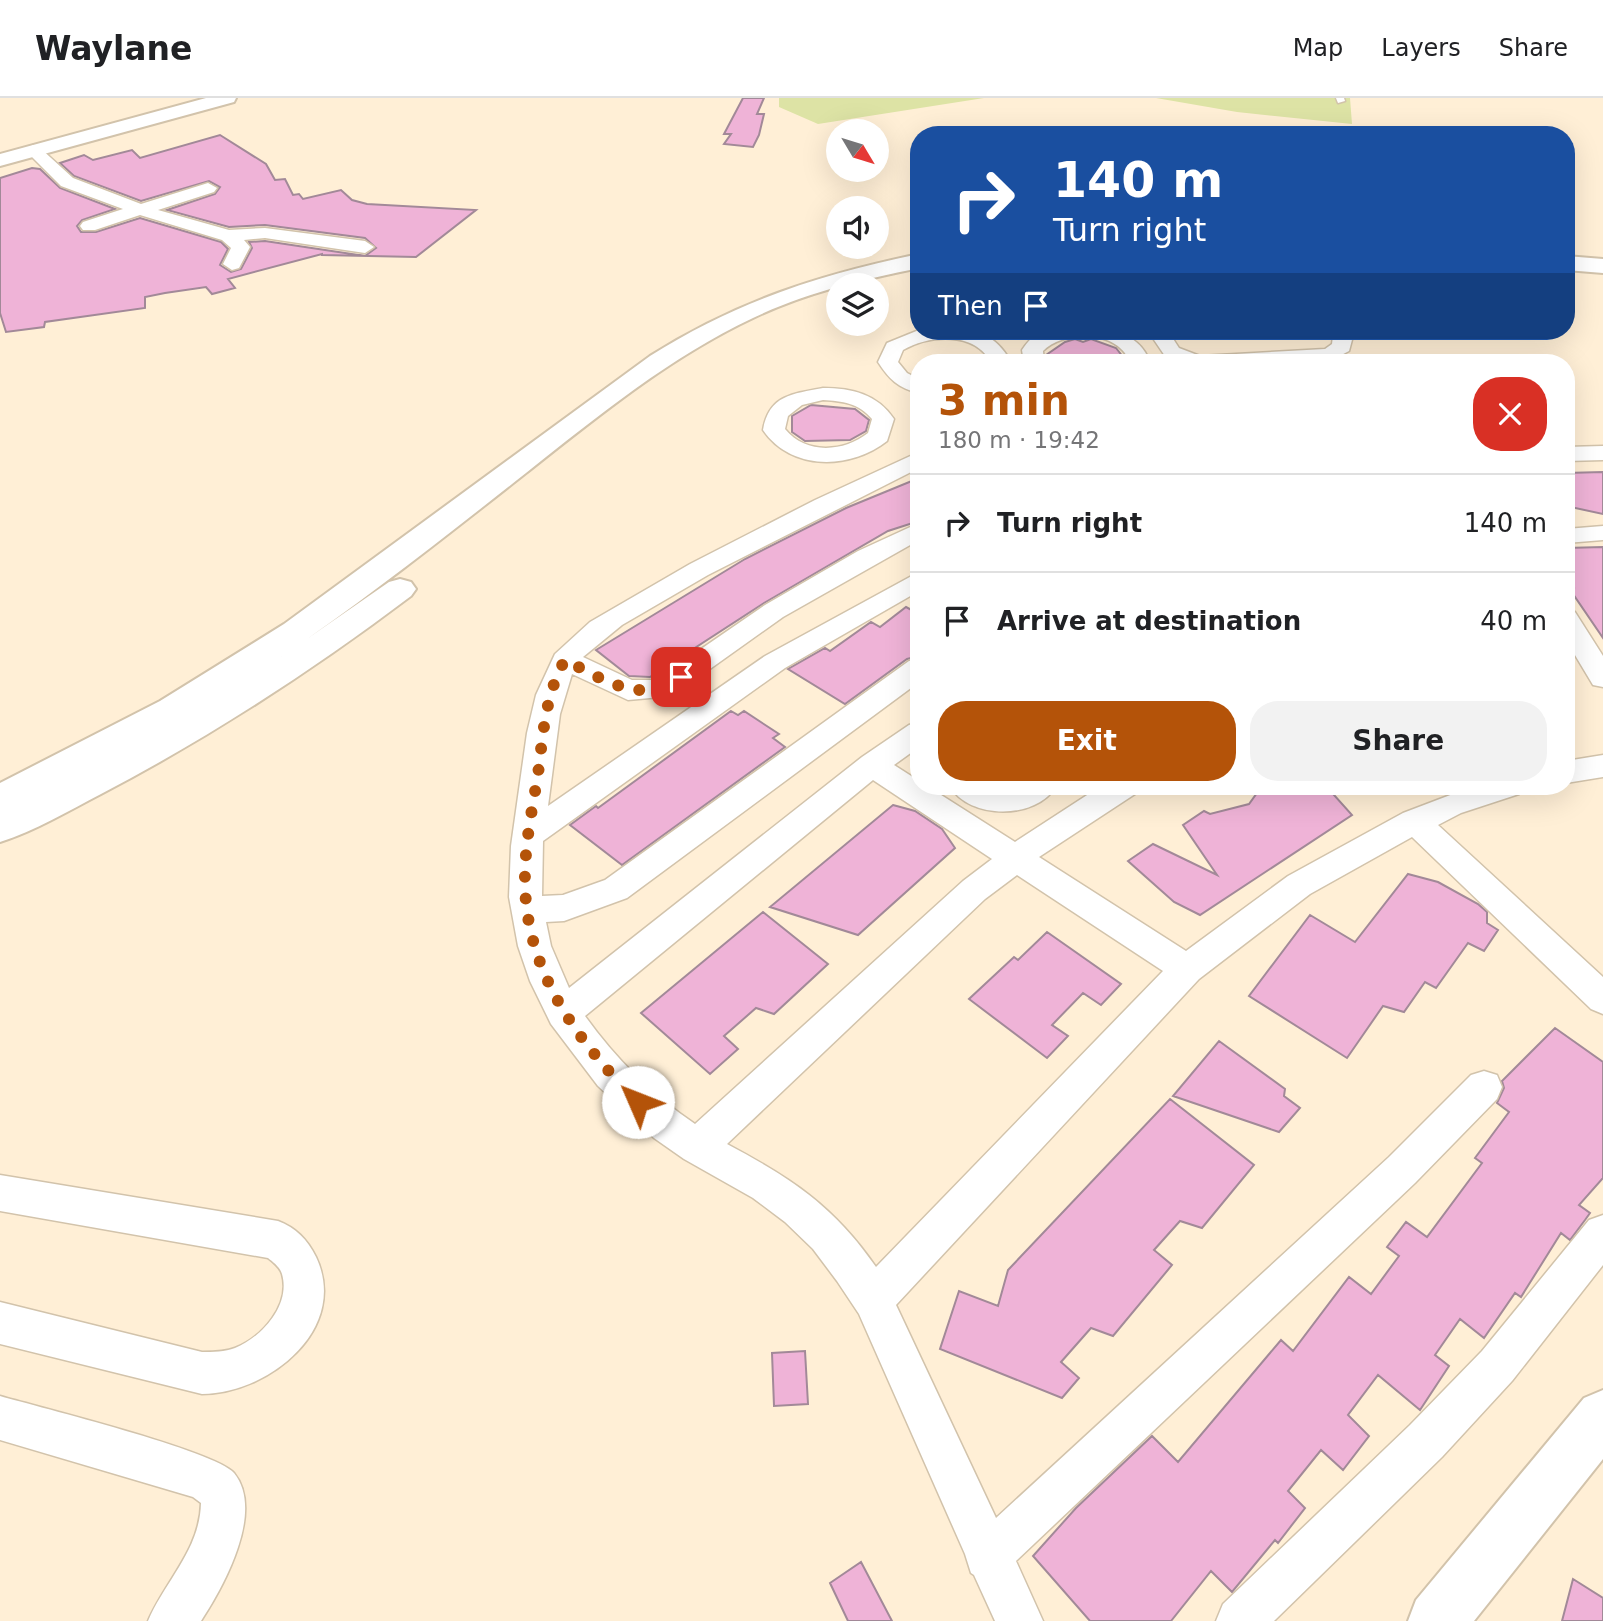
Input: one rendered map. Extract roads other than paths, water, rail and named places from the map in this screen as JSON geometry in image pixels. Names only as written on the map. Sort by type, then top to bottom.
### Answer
[{"type":"main road","points":[[0,160],[227,98]]},
{"type":"main road","points":[[1575,254],[1603,256]]},
{"type":"main road","points":[[0,799],[156,718],[282,641],[428,535],[596,405],[700,336],[745,312],[795,292],[910,263]]},
{"type":"main road","points":[[1575,264],[1603,266]]},
{"type":"main road","points":[[889,279],[910,274]]},
{"type":"main road","points":[[0,828],[155,751],[286,671],[411,580],[618,412],[738,335],[826,298]]},
{"type":"main road","points":[[1437,1621],[1603,1417]]},
{"type":"street","points":[[33,150],[67,182],[141,210],[229,236],[265,233],[365,247]]},
{"type":"street","points":[[89,226],[208,188]]},
{"type":"street","points":[[229,236],[241,247],[232,264]]},
{"type":"street","points":[[865,381],[894,347],[910,339]]},
{"type":"street","points":[[978,340],[997,354]]},
{"type":"street","points":[[1032,354],[1032,349],[1042,340]]},
{"type":"street","points":[[1121,340],[1138,354]]},
{"type":"street","points":[[1137,340],[1151,354]]},
{"type":"street","points":[[1165,340],[1176,354]]},
{"type":"street","points":[[1332,354],[1342,347],[1343,340]]},
{"type":"street","points":[[865,381],[910,386]]},
{"type":"street","points":[[865,381],[910,398]]},
{"type":"street","points":[[1575,454],[1603,453]]},
{"type":"street","points":[[910,462],[780,525],[676,583],[594,631],[565,660],[551,691],[528,836],[525,885],[527,910],[534,944],[564,1013],[609,1073],[657,1117],[697,1147],[767,1185],[797,1207],[843,1253],[873,1300],[987,1557],[1019,1621]]},
{"type":"street","points":[[1575,535],[1603,533]]},
{"type":"street","points":[[565,660],[628,690],[662,689],[774,611],[910,535]]},
{"type":"street","points":[[528,836],[753,677],[850,617],[910,585]]},
{"type":"street","points":[[1575,636],[1603,678]]},
{"type":"street","points":[[527,910],[564,908],[616,889],[910,675]]},
{"type":"street","points":[[564,1013],[872,765],[910,746]]},
{"type":"street","points":[[872,765],[910,790]]},
{"type":"street","points":[[1575,771],[1603,766]]},
{"type":"street","points":[[918,795],[1187,969]]},
{"type":"street","points":[[980,795],[988,800],[1006,802],[1021,795]]},
{"type":"street","points":[[697,1147],[965,899],[1014,858],[1110,795]]},
{"type":"street","points":[[873,1300],[1187,969],[1298,885],[1414,821],[1484,795]]},
{"type":"street","points":[[1414,821],[1603,999]]},
{"type":"street","points":[[987,1557],[1402,1170],[1484,1087]]},
{"type":"street","points":[[0,1192],[261,1235],[278,1240],[292,1250],[301,1264],[305,1281],[303,1301],[295,1321],[282,1340],[254,1361],[222,1373],[202,1373],[0,1323]]},
{"type":"street","points":[[1240,1621],[1435,1432],[1506,1356],[1603,1234]]},
{"type":"street","points":[[0,1418],[201,1477],[212,1482],[221,1491],[223,1520],[195,1587],[172,1621]]}]
